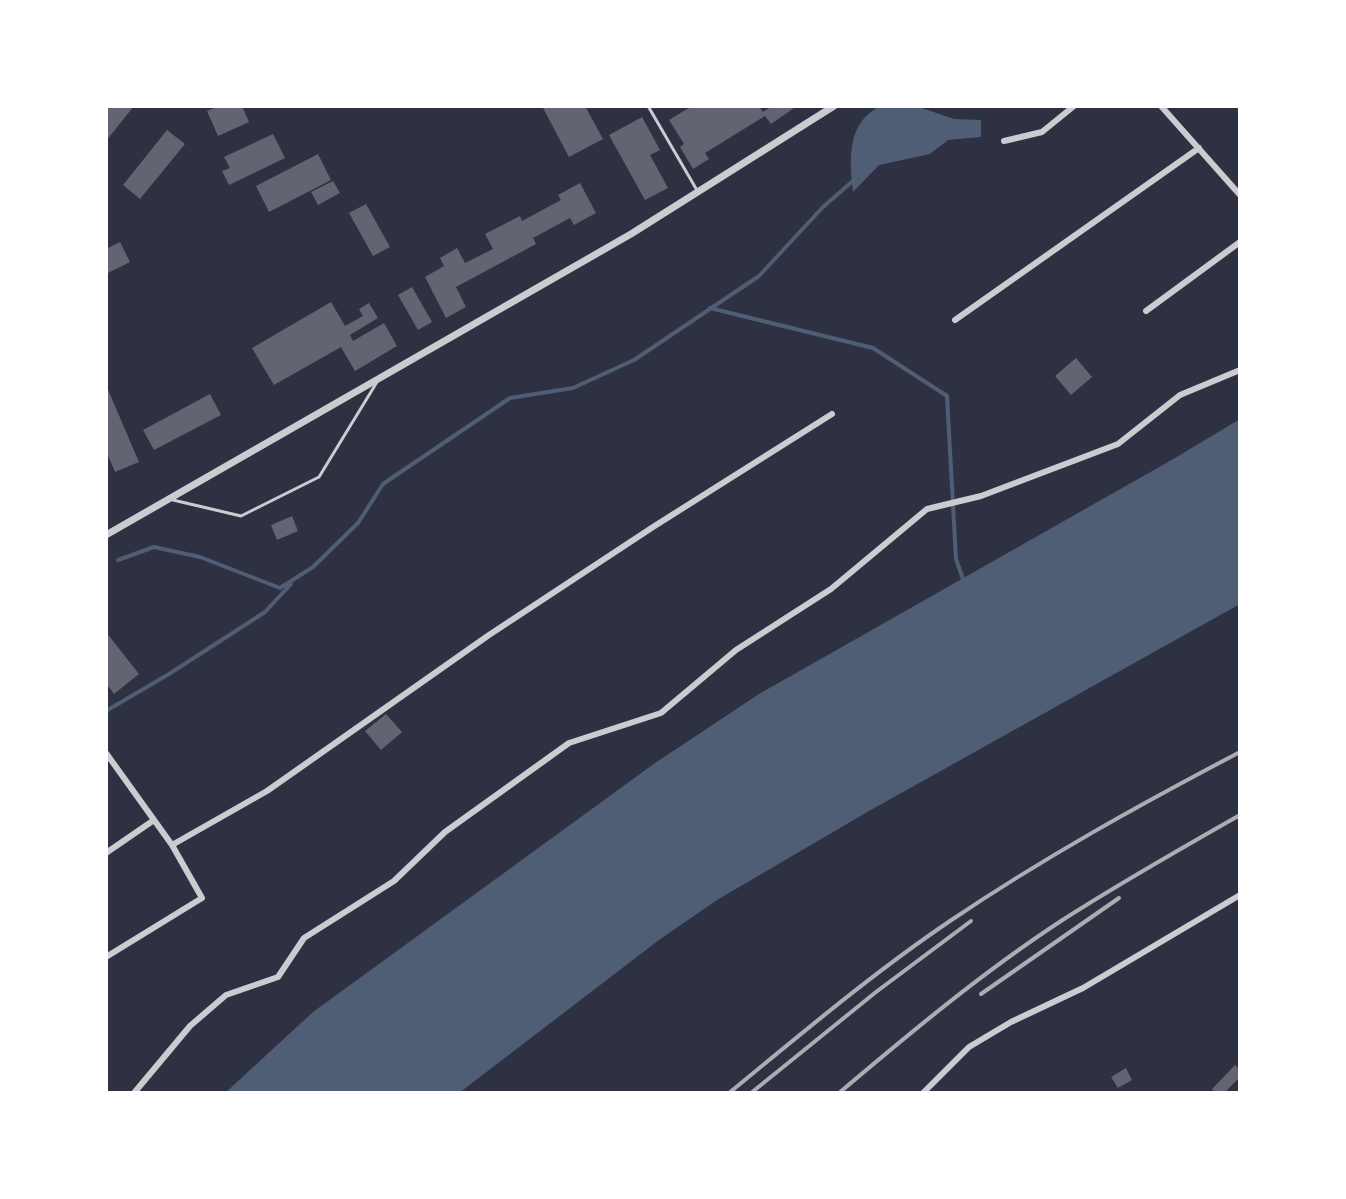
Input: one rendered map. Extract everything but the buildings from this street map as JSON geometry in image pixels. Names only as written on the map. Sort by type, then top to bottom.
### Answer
[{"type":"street","points":[[106,533],[631,234],[834,106]]},
{"type":"street","points":[[1004,141],[1042,132],[1074,106]]},
{"type":"street","points":[[1161,106],[1240,195]]},
{"type":"street","points":[[955,320],[1199,148]]},
{"type":"street","points":[[1146,311],[1240,242]]},
{"type":"street","points":[[134,1093],[190,1026],[226,995],[278,977],[304,938],[394,881],[445,832],[569,743],[661,713],[736,650],[831,589],[927,509],[981,496],[1118,444],[1180,395],[1240,370]]},
{"type":"street","points":[[172,845],[267,791],[502,626],[832,414]]},
{"type":"street","points":[[106,753],[172,845],[202,898],[106,957]]},
{"type":"street","points":[[106,853],[154,820]]},
{"type":"street","points":[[923,1093],[969,1047],[1011,1022],[1083,988],[1240,895]]},
{"type":"lane","points":[[648,106],[698,192]]},
{"type":"lane","points":[[169,499],[241,516],[319,477],[378,380]]},
{"type":"water","points":[[881,106],[916,106],[954,119],[981,120],[981,137],[948,140],[930,154],[879,165],[853,192],[851,154],[856,131],[870,113]]},
{"type":"water","points":[[1240,419],[1240,604],[869,811],[717,900],[659,940],[459,1093],[225,1093],[313,1012],[655,763],[759,694]]},
{"type":"waterway","points":[[118,560],[154,547],[200,557],[280,588],[313,567],[358,523],[383,484],[510,398],[573,388],[634,360],[759,276],[823,207],[854,180]]},
{"type":"waterway","points":[[710,308],[873,348],[947,396],[956,559],[963,579]]},
{"type":"waterway","points":[[106,711],[265,612],[291,584]]},
{"type":"railway","points":[[729,1093],[865,983],[950,921],[1093,832],[1240,752]]},
{"type":"railway","points":[[839,1093],[1003,961],[1105,893],[1240,815]]},
{"type":"railway","points":[[981,994],[1119,898]]},
{"type":"railway","points":[[751,1093],[876,992],[971,921]]}]
